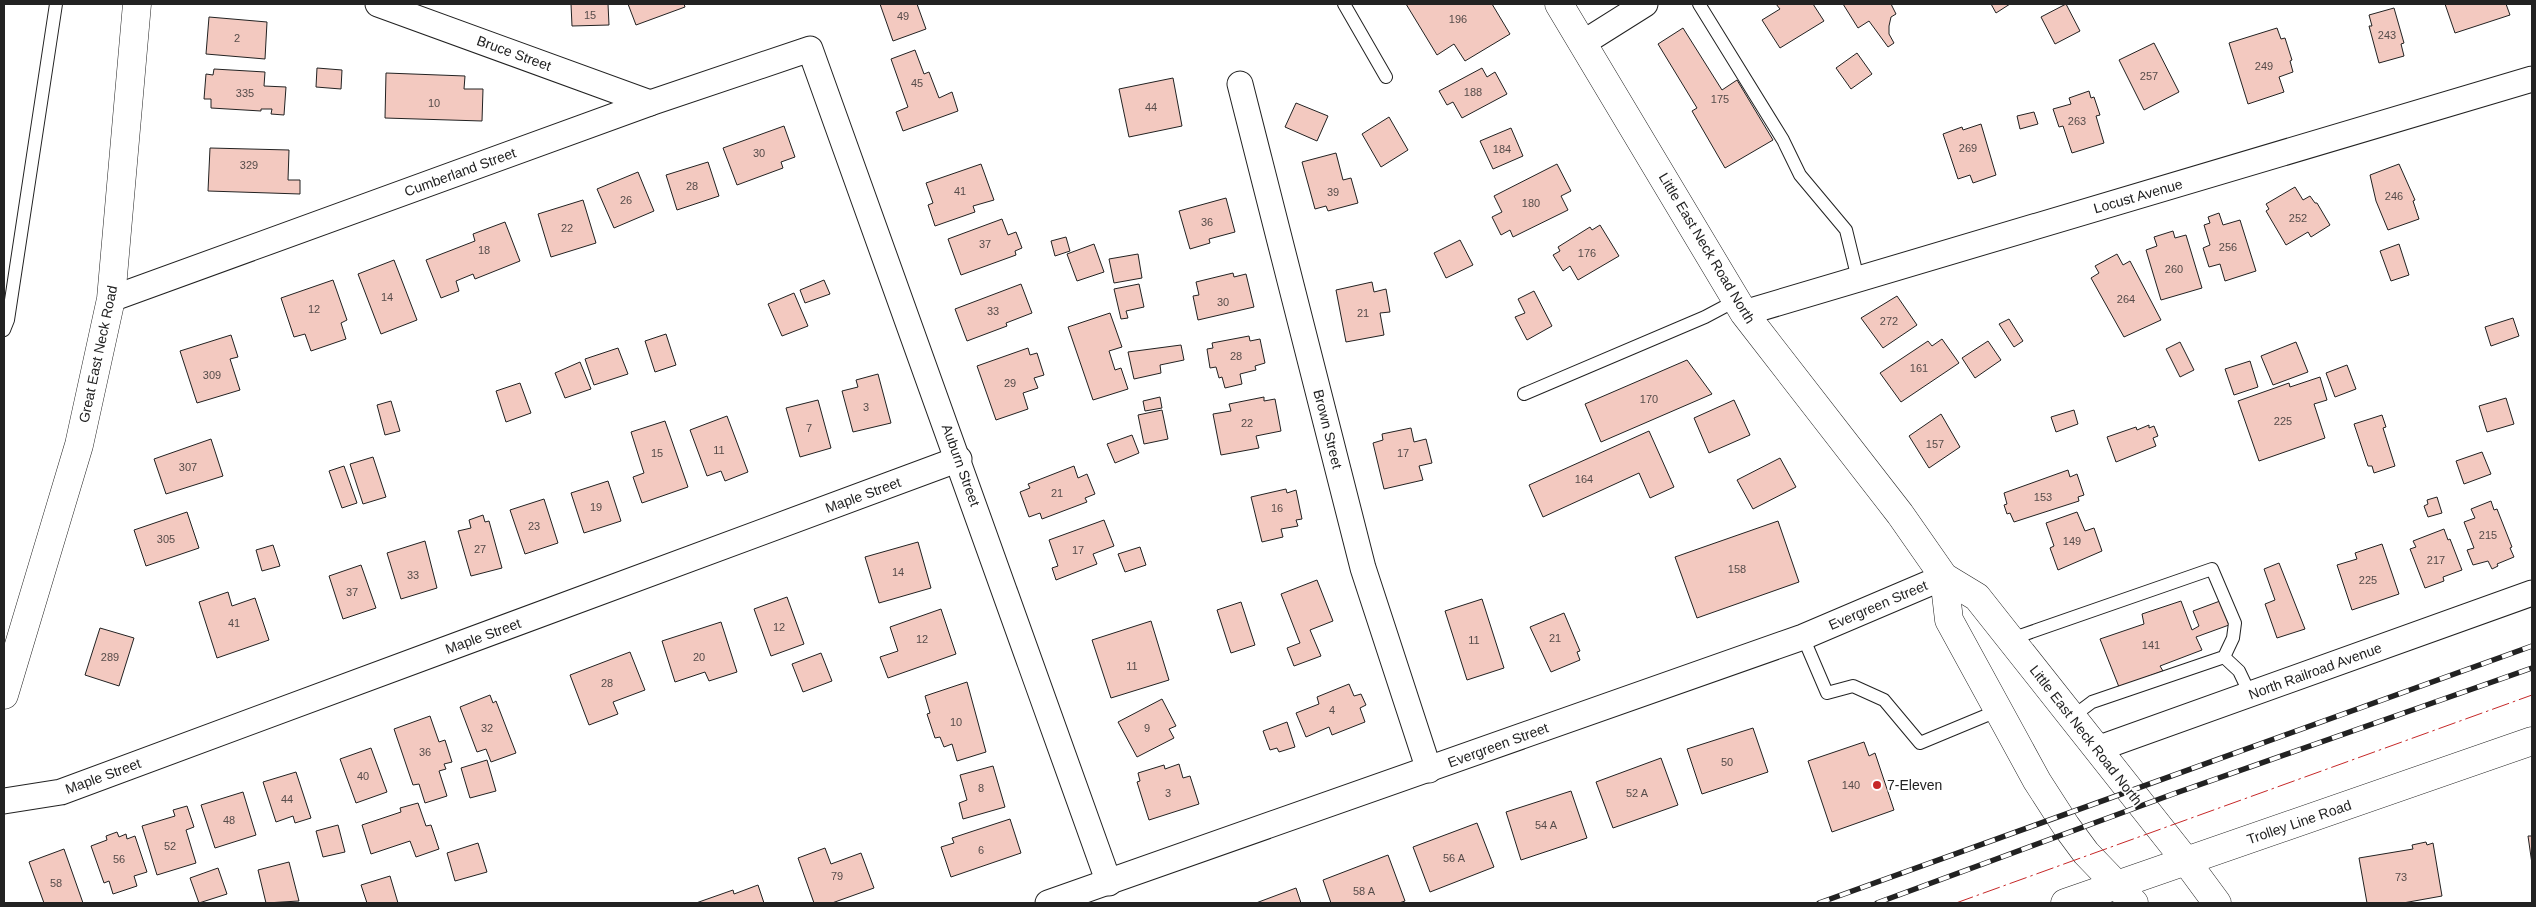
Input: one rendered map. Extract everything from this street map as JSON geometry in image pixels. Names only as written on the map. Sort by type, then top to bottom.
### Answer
[{"type":"main road","name":"Great East Neck Road","points":[[4,695],[79,446],[111,299],[137,4]]},
{"type":"main road","name":"Little East Neck Road North","points":[[1559,4],[1740,306],[1900,514],[1944,577],[1977,597],[2186,861],[2217,903]]},
{"type":"main road","name":"Little East Neck Road North","points":[[1944,577],[1949,620],[1997,711],[2066,826],[2091,859],[2125,894]]},
{"type":"main road","name":"Trolley Line Road","points":[[2065,903],[2125,894],[2186,861],[2532,740]]},
{"type":"street","name":"Bruce Street","points":[[378,4],[650,103]]},
{"type":"street","points":[[1583,43],[1645,4]]},
{"type":"street","name":"Cumberland Street","points":[[111,299],[650,103],[810,49]]},
{"type":"street","name":"Auburn Street","points":[[810,49],[959,460],[1109,883]]},
{"type":"street","name":"Locust Avenue","points":[[1740,306],[1858,278],[2532,79]]},
{"type":"street","name":"Brown Street","points":[[1240,84],[1363,568],[1429,770]]},
{"type":"street","name":"Maple Street","points":[[4,801],[61,792],[959,460]]},
{"type":"street","name":"Evergreen Street","points":[[1048,903],[1803,637],[1944,577]]},
{"type":"street","name":"North Railroad Avenue","points":[[2097,749],[2532,593]]},
{"type":"lane","points":[[4,330],[8,320],[56,4]]},
{"type":"lane","points":[[1344,4],[1386,77]]},
{"type":"lane","points":[[1699,4],[1783,140],[1800,174],[1846,230],[1858,278]]},
{"type":"lane","points":[[1524,394],[1705,317],[1740,306]]},
{"type":"lane","points":[[2011,639],[2212,569],[2235,623],[2232,638],[2224,657],[2092,702],[2072,717]]},
{"type":"lane","points":[[1803,637],[1826,693],[1853,686],[1884,700],[1920,743],[1997,711]]},
{"type":"lane","points":[[2224,657],[2239,671],[2250,694]]},
{"type":"building","points":[[571,4],[608,4],[609,25],[572,26]]},
{"type":"building","points":[[628,4],[684,4],[685,7],[636,25]]},
{"type":"building","points":[[880,4],[917,4],[926,29],[893,41]]},
{"type":"building","points":[[1406,4],[1492,4],[1510,34],[1465,61],[1454,44],[1437,55]]},
{"type":"building","points":[[1776,4],[1813,4],[1824,21],[1780,48],[1762,20],[1780,9]]},
{"type":"building","points":[[1843,4],[1891,4],[1896,14],[1891,17],[1889,34],[1894,43],[1888,47],[1869,21],[1858,28]]},
{"type":"building","points":[[1991,4],[2010,4],[1996,13]]},
{"type":"building","points":[[2066,4],[2080,31],[2055,44],[2041,17]]},
{"type":"building","points":[[2445,4],[2506,4],[2510,15],[2455,33]]},
{"type":"building","points":[[2394,8],[2404,43],[2401,44],[2404,56],[2379,63],[2369,26],[2372,26],[2369,15]]},
{"type":"building","points":[[209,17],[267,22],[265,59],[206,54]]},
{"type":"building","points":[[1683,28],[1722,90],[1737,80],[1773,140],[1725,168],[1692,111],[1697,108],[1658,44]]},
{"type":"building","points":[[2277,28],[2281,39],[2285,38],[2292,60],[2290,61],[2293,72],[2279,77],[2284,92],[2248,104],[2229,43]]},
{"type":"building","points":[[2154,43],[2179,92],[2144,110],[2119,60]]},
{"type":"building","points":[[915,50],[924,74],[929,72],[939,98],[952,92],[958,111],[903,131],[896,112],[908,107],[891,59]]},
{"type":"building","points":[[1857,53],[1872,74],[1851,89],[1836,68]]},
{"type":"building","points":[[317,68],[342,70],[341,89],[316,87]]},
{"type":"building","points":[[1482,68],[1487,77],[1495,72],[1507,94],[1462,118],[1453,102],[1447,105],[1439,91]]},
{"type":"building","points":[[214,69],[265,72],[264,86],[286,87],[284,115],[271,114],[272,109],[261,109],[261,111],[211,108],[211,99],[204,99],[206,74],[213,75]]},
{"type":"building","points":[[386,73],[465,76],[464,89],[483,89],[482,121],[385,118]]},
{"type":"building","points":[[1173,78],[1182,126],[1129,137],[1119,89]]},
{"type":"building","points":[[2089,91],[2091,98],[2094,97],[2100,115],[2096,116],[2104,143],[2072,153],[2063,126],[2059,127],[2053,109],[2071,104],[2069,98]]},
{"type":"building","points":[[1296,103],[1328,116],[1317,141],[1285,127]]},
{"type":"building","points":[[2034,112],[2038,124],[2020,129],[2017,116]]},
{"type":"building","points":[[1389,117],[1408,150],[1381,167],[1362,134]]},
{"type":"building","points":[[1981,124],[1996,175],[1973,183],[1970,175],[1958,179],[1943,134],[1962,127],[1963,130]]},
{"type":"building","points":[[784,126],[795,157],[781,162],[783,168],[737,185],[723,148]]},
{"type":"building","points":[[1511,128],[1523,156],[1493,169],[1480,141]]},
{"type":"building","points":[[210,148],[289,150],[288,180],[300,180],[300,194],[208,191]]},
{"type":"building","points":[[1336,153],[1343,180],[1351,178],[1358,203],[1328,211],[1326,206],[1315,209],[1302,162]]},
{"type":"building","points":[[708,162],[719,196],[677,210],[666,175]]},
{"type":"building","points":[[981,164],[994,200],[973,206],[975,212],[935,226],[928,205],[933,203],[926,183]]},
{"type":"building","points":[[1557,164],[1571,191],[1561,196],[1568,210],[1513,237],[1510,230],[1501,235],[1492,217],[1502,212],[1494,196]]},
{"type":"building","points":[[2399,164],[2415,200],[2413,201],[2419,219],[2388,230],[2376,201],[2370,175]]},
{"type":"building","points":[[638,172],[654,211],[614,228],[597,189]]},
{"type":"building","points":[[2295,187],[2303,200],[2310,196],[2317,203],[2330,225],[2311,237],[2308,232],[2286,245],[2266,211],[2269,209],[2266,204]]},
{"type":"building","points":[[1226,198],[1235,232],[1209,239],[1210,243],[1190,249],[1179,211]]},
{"type":"building","points":[[583,200],[596,243],[551,257],[538,214]]},
{"type":"building","points":[[2219,213],[2223,225],[2240,220],[2256,271],[2225,281],[2220,264],[2209,267],[2203,248],[2210,245],[2204,225],[2210,223],[2208,217]]},
{"type":"building","points":[[1002,219],[1008,235],[1016,232],[1022,248],[1015,251],[1016,255],[961,275],[948,239]]},
{"type":"building","points":[[505,222],[520,261],[475,279],[473,274],[456,281],[459,291],[441,298],[426,260],[475,241],[473,234]]},
{"type":"building","points":[[1600,225],[1619,256],[1578,280],[1570,266],[1563,271],[1553,255],[1560,251],[1558,247],[1590,227],[1592,230]]},
{"type":"building","points":[[2173,231],[2175,238],[2186,235],[2202,288],[2161,300],[2146,250],[2157,246],[2154,237]]},
{"type":"building","points":[[1066,237],[1070,251],[1055,256],[1051,241]]},
{"type":"building","points":[[1460,240],[1473,265],[1446,278],[1434,253]]},
{"type":"building","points":[[1094,244],[1104,272],[1077,281],[1067,254]]},
{"type":"building","points":[[2399,244],[2409,275],[2391,281],[2380,251]]},
{"type":"building","points":[[1138,254],[1142,278],[1114,283],[1109,259]]},
{"type":"building","points":[[2117,254],[2123,265],[2130,261],[2161,320],[2124,337],[2091,278],[2099,273],[2095,266]]},
{"type":"building","points":[[394,260],[417,320],[381,334],[358,274]]},
{"type":"building","points":[[1233,273],[1234,277],[1246,274],[1254,307],[1198,320],[1193,296],[1199,295],[1196,282]]},
{"type":"building","points":[[333,280],[347,320],[341,323],[346,339],[311,351],[305,334],[294,337],[281,298]]},
{"type":"building","points":[[824,280],[830,294],[805,303],[800,290]]},
{"type":"building","points":[[1372,282],[1374,292],[1386,289],[1390,312],[1380,313],[1384,335],[1346,342],[1336,290]]},
{"type":"building","points":[[1021,284],[1032,313],[1006,323],[1007,326],[967,341],[955,309]]},
{"type":"building","points":[[1139,284],[1144,307],[1126,311],[1128,318],[1121,319],[1114,289]]},
{"type":"building","points":[[1534,291],[1552,326],[1527,340],[1515,317],[1525,313],[1518,299]]},
{"type":"building","points":[[794,293],[808,326],[782,336],[768,304]]},
{"type":"building","points":[[1897,296],[1917,325],[1883,348],[1861,318]]},
{"type":"building","points":[[1110,313],[1122,347],[1109,351],[1115,370],[1121,368],[1128,389],[1093,400],[1068,327]]},
{"type":"building","points":[[2513,318],[2519,336],[2491,346],[2485,327]]},
{"type":"building","points":[[2009,319],[2023,341],[2014,347],[1999,324]]},
{"type":"building","points":[[666,334],[676,365],[655,372],[645,341]]},
{"type":"building","points":[[231,335],[238,357],[230,359],[240,390],[197,403],[180,351]]},
{"type":"building","points":[[1249,336],[1250,341],[1260,339],[1265,363],[1255,366],[1256,370],[1240,374],[1242,384],[1225,388],[1222,377],[1219,378],[1216,367],[1210,368],[1207,349],[1213,348],[1212,343]]},
{"type":"building","points":[[1942,339],[1959,363],[1901,402],[1880,373],[1928,341],[1932,346]]},
{"type":"building","points":[[1988,341],[2001,360],[1975,378],[1962,358]]},
{"type":"building","points":[[2180,342],[2194,370],[2180,377],[2166,349]]},
{"type":"building","points":[[2296,342],[2308,372],[2273,385],[2261,356]]},
{"type":"building","points":[[1181,345],[1184,360],[1160,365],[1161,373],[1134,379],[1128,352]]},
{"type":"building","points":[[618,348],[628,374],[594,385],[585,359]]},
{"type":"building","points":[[1028,348],[1030,355],[1037,353],[1044,375],[1034,378],[1038,388],[1023,393],[1028,409],[996,420],[977,366]]},
{"type":"building","points":[[1687,360],[1712,394],[1601,442],[1585,404]]},
{"type":"building","points":[[2250,361],[2258,387],[2234,395],[2225,369]]},
{"type":"building","points":[[580,362],[591,389],[565,398],[555,373]]},
{"type":"building","points":[[2347,365],[2356,389],[2335,397],[2326,373]]},
{"type":"building","points":[[878,374],[891,423],[853,432],[842,391],[858,387],[856,380]]},
{"type":"building","points":[[2320,377],[2327,400],[2314,404],[2325,438],[2259,461],[2238,401],[2289,383],[2290,387]]},
{"type":"building","points":[[520,383],[531,413],[506,422],[496,391]]},
{"type":"building","points":[[1160,397],[1162,408],[1145,411],[1143,401]]},
{"type":"building","points":[[1264,397],[1264,401],[1275,399],[1281,431],[1256,436],[1259,448],[1221,455],[1213,414],[1231,411],[1229,404]]},
{"type":"building","points":[[2506,398],[2514,424],[2487,432],[2479,406]]},
{"type":"building","points":[[818,400],[831,448],[800,457],[786,408]]},
{"type":"building","points":[[1734,400],[1750,435],[1709,453],[1694,418]]},
{"type":"building","points":[[391,401],[400,431],[385,435],[377,405]]},
{"type":"building","points":[[1162,410],[1168,439],[1144,444],[1138,415]]},
{"type":"building","points":[[2074,410],[2078,424],[2056,432],[2051,417]]},
{"type":"building","points":[[1941,414],[1960,447],[1929,468],[1909,436]]},
{"type":"building","points":[[2382,415],[2386,427],[2383,428],[2395,466],[2374,473],[2372,466],[2368,466],[2354,424]]},
{"type":"building","points":[[727,416],[748,472],[725,481],[721,471],[707,476],[690,430]]},
{"type":"building","points":[[665,421],[688,487],[642,503],[633,477],[644,473],[631,432]]},
{"type":"building","points":[[2149,425],[2149,428],[2154,426],[2158,436],[2153,438],[2156,446],[2116,462],[2107,437],[2136,427],[2137,430]]},
{"type":"building","points":[[1411,428],[1414,442],[1426,439],[1432,463],[1419,466],[1423,480],[1384,489],[1373,443],[1383,440],[1382,434]]},
{"type":"building","points":[[1649,431],[1674,487],[1650,498],[1639,473],[1543,517],[1529,485]]},
{"type":"building","points":[[1132,435],[1139,453],[1115,463],[1107,444]]},
{"type":"building","points":[[211,439],[223,476],[166,494],[154,459]]},
{"type":"building","points":[[2482,452],[2491,474],[2464,484],[2456,461]]},
{"type":"building","points":[[373,457],[386,497],[363,504],[350,464]]},
{"type":"building","points":[[1780,458],[1796,487],[1753,509],[1737,480]]},
{"type":"building","points":[[344,466],[357,503],[342,508],[329,471]]},
{"type":"building","points":[[1074,466],[1078,478],[1087,474],[1095,494],[1085,498],[1087,502],[1042,519],[1040,513],[1029,517],[1020,492],[1030,488],[1028,484]]},
{"type":"building","points":[[2068,470],[2070,477],[2077,474],[2084,495],[2078,497],[2079,501],[2014,522],[2010,513],[2007,514],[2004,505],[2007,504],[2004,493]]},
{"type":"building","points":[[608,481],[621,521],[584,533],[571,493]]},
{"type":"building","points":[[1286,489],[1287,493],[1296,490],[1302,519],[1296,520],[1298,526],[1281,529],[1283,537],[1262,542],[1251,497]]},
{"type":"building","points":[[2437,497],[2442,513],[2428,517],[2424,506],[2428,504],[2427,500]]},
{"type":"building","points":[[544,499],[558,543],[525,554],[510,510]]},
{"type":"building","points":[[2491,501],[2494,510],[2497,509],[2514,557],[2497,564],[2498,566],[2492,569],[2488,561],[2473,565],[2467,550],[2474,548],[2464,522],[2475,518],[2471,509]]},
{"type":"building","points":[[187,512],[199,548],[146,566],[134,530]]},
{"type":"building","points":[[2077,512],[2085,531],[2094,528],[2102,551],[2058,570],[2050,548],[2054,546],[2046,523]]},
{"type":"building","points":[[483,515],[485,522],[489,521],[502,568],[471,576],[458,531],[471,528],[469,520]]},
{"type":"building","points":[[1104,520],[1114,546],[1093,554],[1097,564],[1056,580],[1052,568],[1058,566],[1049,540]]},
{"type":"building","points":[[1778,521],[1799,582],[1697,618],[1675,557]]},
{"type":"building","points":[[2444,529],[2462,570],[2443,577],[2444,581],[2425,588],[2410,549],[2416,547],[2413,541]]},
{"type":"building","points":[[425,541],[437,588],[401,599],[387,553]]},
{"type":"building","points":[[918,542],[931,588],[879,603],[865,557]]},
{"type":"building","points":[[2382,544],[2399,594],[2352,610],[2337,565],[2357,559],[2355,553]]},
{"type":"building","points":[[273,545],[280,566],[262,571],[256,550]]},
{"type":"building","points":[[1140,547],[1146,565],[1125,572],[1118,554]]},
{"type":"building","points":[[2279,563],[2305,629],[2277,638],[2265,604],[2275,600],[2264,569]]},
{"type":"building","points":[[361,565],[376,608],[343,619],[329,576]]},
{"type":"building","points":[[1317,580],[1333,621],[1310,630],[1321,656],[1294,666],[1287,648],[1300,643],[1281,594]]},
{"type":"building","points":[[228,592],[232,606],[255,598],[269,640],[217,658],[199,602]]},
{"type":"building","points":[[787,597],[804,644],[771,656],[754,609]]},
{"type":"building","points":[[1482,599],[1504,668],[1467,680],[1445,611]]},
{"type":"building","points":[[2181,601],[2192,630],[2199,626],[2193,611],[2220,601],[2229,625],[2196,637],[2202,650],[2160,666],[2163,671],[2119,687],[2100,639],[2144,624],[2142,614]]},
{"type":"building","points":[[1241,602],[1255,645],[1231,653],[1217,610]]},
{"type":"building","points":[[941,609],[956,654],[888,678],[880,657],[898,651],[890,627]]},
{"type":"building","points":[[1564,613],[1580,651],[1577,652],[1580,660],[1551,672],[1530,627]]},
{"type":"building","points":[[1151,621],[1169,680],[1111,698],[1092,640]]},
{"type":"building","points":[[721,622],[737,672],[709,681],[705,672],[675,682],[662,641]]},
{"type":"building","points":[[100,628],[134,638],[119,686],[85,675]]},
{"type":"building","points":[[630,652],[645,690],[613,702],[618,714],[589,725],[570,675]]},
{"type":"building","points":[[821,653],[832,681],[803,692],[792,664]]},
{"type":"building","points":[[967,682],[986,752],[957,761],[952,744],[944,747],[940,737],[935,738],[927,714],[930,713],[925,696]]},
{"type":"building","points":[[1349,684],[1354,696],[1361,694],[1366,705],[1360,708],[1365,722],[1332,735],[1329,727],[1306,737],[1296,713],[1319,704],[1317,697]]},
{"type":"building","points":[[490,695],[493,703],[496,701],[516,753],[491,762],[486,749],[477,752],[460,707]]},
{"type":"building","points":[[1162,699],[1176,726],[1169,729],[1174,738],[1137,757],[1118,722]]},
{"type":"building","points":[[430,716],[439,742],[445,740],[452,762],[444,764],[446,769],[439,771],[447,796],[425,803],[419,784],[413,785],[394,729]]},
{"type":"building","points":[[1287,722],[1295,747],[1279,752],[1277,748],[1270,750],[1263,731]]},
{"type":"building","points":[[1753,728],[1768,772],[1702,794],[1687,749]]},
{"type":"building","points":[[1864,742],[1869,756],[1875,753],[1894,810],[1832,832],[1808,761]]},
{"type":"building","points":[[371,748],[387,792],[356,803],[340,759]]},
{"type":"building","points":[[1661,758],[1678,805],[1613,828],[1596,782]]},
{"type":"building","points":[[487,760],[496,791],[470,798],[461,768]]},
{"type":"building","points":[[1179,764],[1183,778],[1190,776],[1199,804],[1149,820],[1137,782],[1140,781],[1138,773],[1164,765],[1165,769]]},
{"type":"building","points":[[993,766],[1005,807],[963,819],[959,803],[967,800],[960,775]]},
{"type":"building","points":[[296,772],[311,818],[295,823],[293,816],[276,822],[263,782]]},
{"type":"building","points":[[1571,791],[1587,838],[1521,860],[1506,812]]},
{"type":"building","points":[[243,792],[256,835],[215,848],[201,805]]},
{"type":"building","points":[[418,803],[426,826],[431,825],[439,849],[416,857],[410,841],[371,854],[362,825],[401,812],[400,808]]},
{"type":"building","points":[[187,806],[194,827],[186,830],[196,863],[157,875],[142,826],[175,816],[173,810]]},
{"type":"building","points":[[1010,819],[1021,853],[951,877],[941,847],[954,843],[952,838]]},
{"type":"building","points":[[1477,823],[1494,867],[1430,892],[1413,847]]},
{"type":"building","points":[[338,825],[345,852],[323,857],[316,831]]},
{"type":"building","points":[[117,832],[119,837],[126,834],[127,839],[135,836],[147,872],[134,876],[137,886],[113,894],[109,881],[104,883],[91,846],[107,840],[106,836]]},
{"type":"building","points":[[2528,836],[2532,836],[2532,864]]},
{"type":"building","points":[[2426,842],[2427,845],[2433,843],[2442,896],[2403,903],[2367,903],[2359,858],[2413,849],[2412,845]]},
{"type":"building","points":[[478,843],[487,872],[455,881],[447,853]]},
{"type":"building","points":[[825,848],[831,864],[861,853],[874,888],[832,903],[814,903],[798,858]]},
{"type":"building","points":[[64,849],[83,903],[44,903],[29,862]]},
{"type":"building","points":[[1388,855],[1405,901],[1399,903],[1331,903],[1323,880]]},
{"type":"building","points":[[289,862],[299,901],[266,903],[258,870]]},
{"type":"building","points":[[218,868],[227,894],[199,903],[190,878]]},
{"type":"building","points":[[390,876],[398,903],[367,903],[361,885]]},
{"type":"building","points":[[758,885],[764,903],[696,903],[733,890],[734,894]]},
{"type":"building","points":[[1296,888],[1301,903],[1256,903]]},
{"type":"railway","points":[[1819,903],[2532,646]]},
{"type":"railway","points":[[1877,903],[2173,794],[2532,668]]},
{"type":"power","points":[[1956,903],[2532,695]]},
{"type":"place","name":"7-Eleven","points":[[1877,785]]}]
